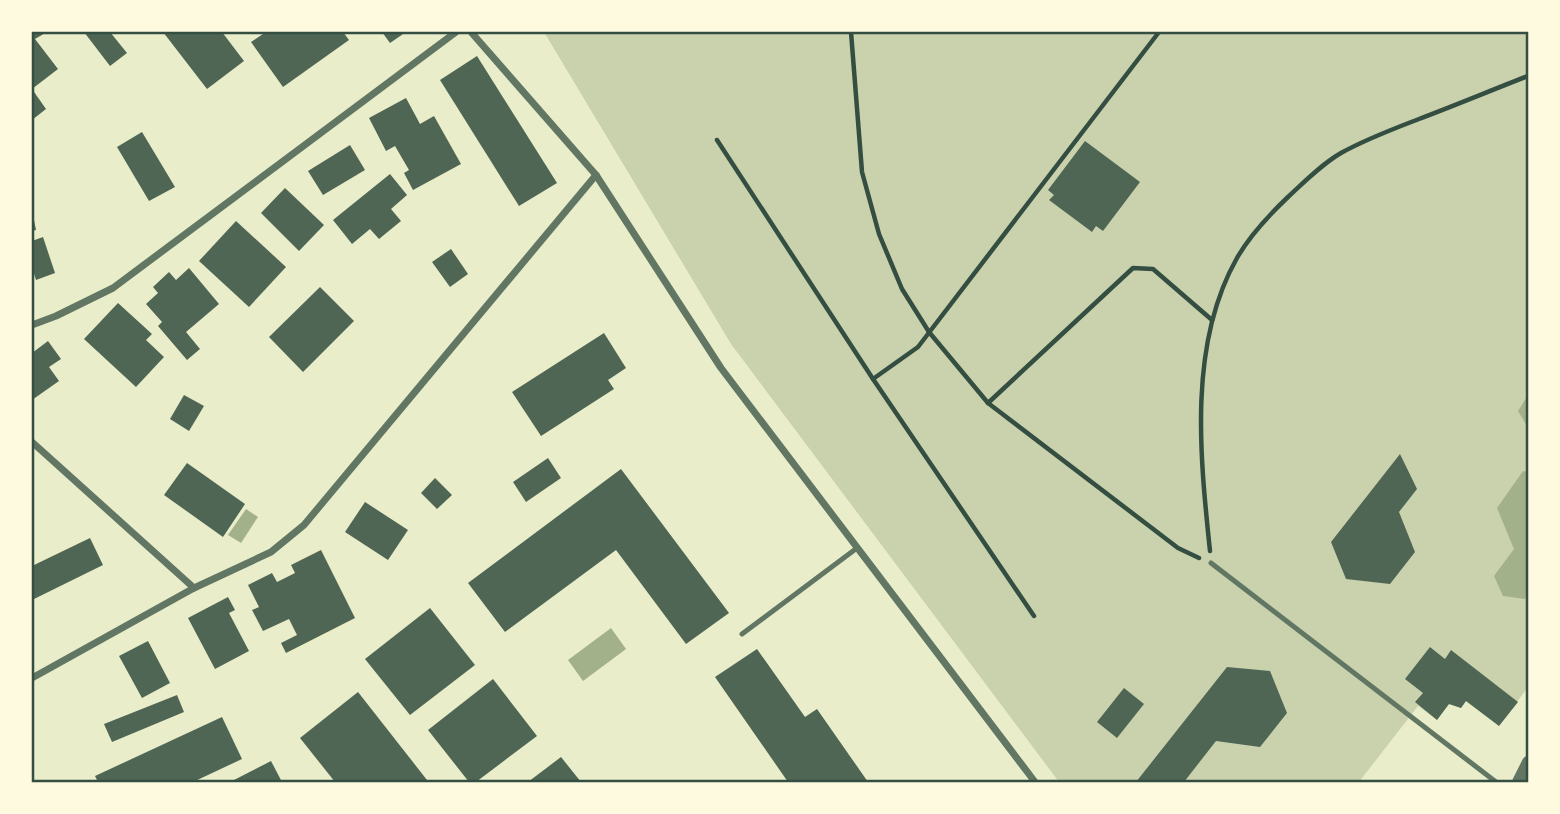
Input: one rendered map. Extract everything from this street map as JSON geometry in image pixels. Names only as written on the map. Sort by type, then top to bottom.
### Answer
[{"type":"street","points":[[32,325],[113,288],[456,32]]},
{"type":"street","points":[[471,32],[596,175],[720,368],[1035,782]]},
{"type":"street","points":[[32,678],[194,588],[271,552],[304,525],[596,175]]},
{"type":"street","points":[[32,442],[194,588]]},
{"type":"street","points":[[1518,782],[1528,762]]},
{"type":"lane","points":[[742,634],[857,548]]},
{"type":"lane","points":[[1211,563],[1496,782]]},
{"type":"path","points":[[850,32],[862,172],[879,234],[902,289],[929,332],[988,403],[1178,548],[1211,563],[1201,391],[1206,342],[1237,258],[1267,217],[1339,154],[1379,135],[1528,76]]},
{"type":"path","points":[[873,379],[918,347],[1159,32]]},
{"type":"path","points":[[717,140],[873,379],[1034,617]]},
{"type":"path","points":[[988,403],[1133,268],[1153,269],[1212,320]]},
{"type":"shaded area","points":[[544,32],[1528,32],[1528,687],[1499,726],[1466,701],[1461,708],[1449,704],[1437,720],[1418,706],[1359,782],[1059,782],[731,344]]},
{"type":"shaded area","points":[[1528,395],[1528,428],[1518,411]]},
{"type":"shaded area","points":[[1523,471],[1528,472],[1528,594],[1525,599],[1503,596],[1494,576],[1514,549],[1497,508]]},
{"type":"shaded area","points":[[246,509],[258,517],[241,543],[228,535]]},
{"type":"shaded area","points":[[611,628],[626,649],[583,681],[568,660]]},
{"type":"building","points":[[32,32],[47,32],[35,39],[58,69],[32,89]]},
{"type":"building","points":[[84,32],[110,32],[127,53],[110,66]]},
{"type":"building","points":[[163,32],[222,32],[244,61],[207,89]]},
{"type":"building","points":[[266,32],[343,32],[349,40],[283,87],[251,42]]},
{"type":"building","points":[[382,32],[406,32],[390,43]]},
{"type":"building","points":[[477,56],[557,183],[519,206],[440,80]]},
{"type":"building","points":[[32,89],[46,109],[32,120]]},
{"type":"building","points":[[406,98],[420,124],[434,116],[461,164],[413,190],[404,173],[409,170],[395,146],[386,151],[369,118]]},
{"type":"building","points":[[142,132],[175,187],[149,201],[117,147]]},
{"type":"building","points":[[1085,141],[1140,182],[1103,231],[1096,226],[1092,232],[1049,200],[1054,195],[1048,190]]},
{"type":"building","points":[[350,145],[365,170],[323,195],[308,171]]},
{"type":"building","points":[[390,174],[407,195],[391,209],[401,221],[379,239],[370,229],[352,244],[333,220]]},
{"type":"building","points":[[285,188],[324,225],[299,251],[261,213]]},
{"type":"building","points":[[32,210],[36,230],[32,231]]},
{"type":"building","points":[[236,221],[286,267],[249,307],[199,261]]},
{"type":"building","points":[[43,237],[55,273],[36,280],[32,267],[32,241]]},
{"type":"building","points":[[451,249],[468,274],[450,287],[432,262]]},
{"type":"building","points":[[189,268],[219,304],[186,332],[200,349],[187,360],[158,326],[162,322],[146,304],[158,293],[153,287],[169,272],[176,280]]},
{"type":"building","points":[[320,287],[354,321],[303,372],[269,337]]},
{"type":"building","points":[[118,303],[152,334],[146,340],[164,357],[136,387],[84,339]]},
{"type":"building","points":[[604,333],[626,368],[608,380],[614,389],[541,436],[512,392]]},
{"type":"building","points":[[48,341],[61,359],[49,367],[59,381],[32,400],[32,353]]},
{"type":"building","points":[[184,395],[204,406],[189,431],[170,419]]},
{"type":"building","points":[[1400,454],[1417,489],[1399,512],[1415,552],[1390,584],[1346,579],[1331,542]]},
{"type":"building","points":[[548,458],[561,478],[526,502],[513,482]]},
{"type":"building","points":[[187,463],[245,504],[223,537],[164,495]]},
{"type":"building","points":[[621,469],[729,613],[686,644],[616,550],[505,632],[468,583]]},
{"type":"building","points":[[435,478],[452,495],[437,509],[421,493]]},
{"type":"building","points":[[365,502],[408,530],[388,560],[345,532]]},
{"type":"building","points":[[90,538],[103,565],[32,600],[32,566]]},
{"type":"building","points":[[321,550],[355,618],[286,653],[281,643],[297,635],[289,619],[263,631],[252,610],[259,607],[248,585],[272,573],[277,582],[295,573],[291,565]]},
{"type":"building","points":[[228,597],[235,610],[229,613],[249,651],[215,669],[188,618]]},
{"type":"building","points":[[430,608],[475,665],[410,715],[365,659]]},
{"type":"building","points":[[148,641],[170,683],[142,698],[119,656]]},
{"type":"building","points":[[1430,647],[1445,659],[1451,650],[1518,702],[1499,726],[1466,701],[1461,708],[1449,704],[1437,720],[1415,702],[1423,693],[1405,679]]},
{"type":"building","points":[[757,649],[805,717],[817,709],[868,782],[788,782],[715,677]]},
{"type":"building","points":[[1227,667],[1270,671],[1287,713],[1260,747],[1216,741],[1184,782],[1136,782]]},
{"type":"building","points":[[493,679],[537,736],[476,782],[469,782],[428,730]]},
{"type":"building","points":[[1124,688],[1144,704],[1117,738],[1097,722]]},
{"type":"building","points":[[358,692],[427,780],[335,782],[300,738]]},
{"type":"building","points":[[177,695],[184,712],[112,742],[104,724]]},
{"type":"building","points":[[222,717],[242,759],[193,782],[98,782],[95,776]]},
{"type":"building","points":[[561,757],[581,782],[528,782]]},
{"type":"building","points":[[271,761],[282,782],[230,782]]}]
